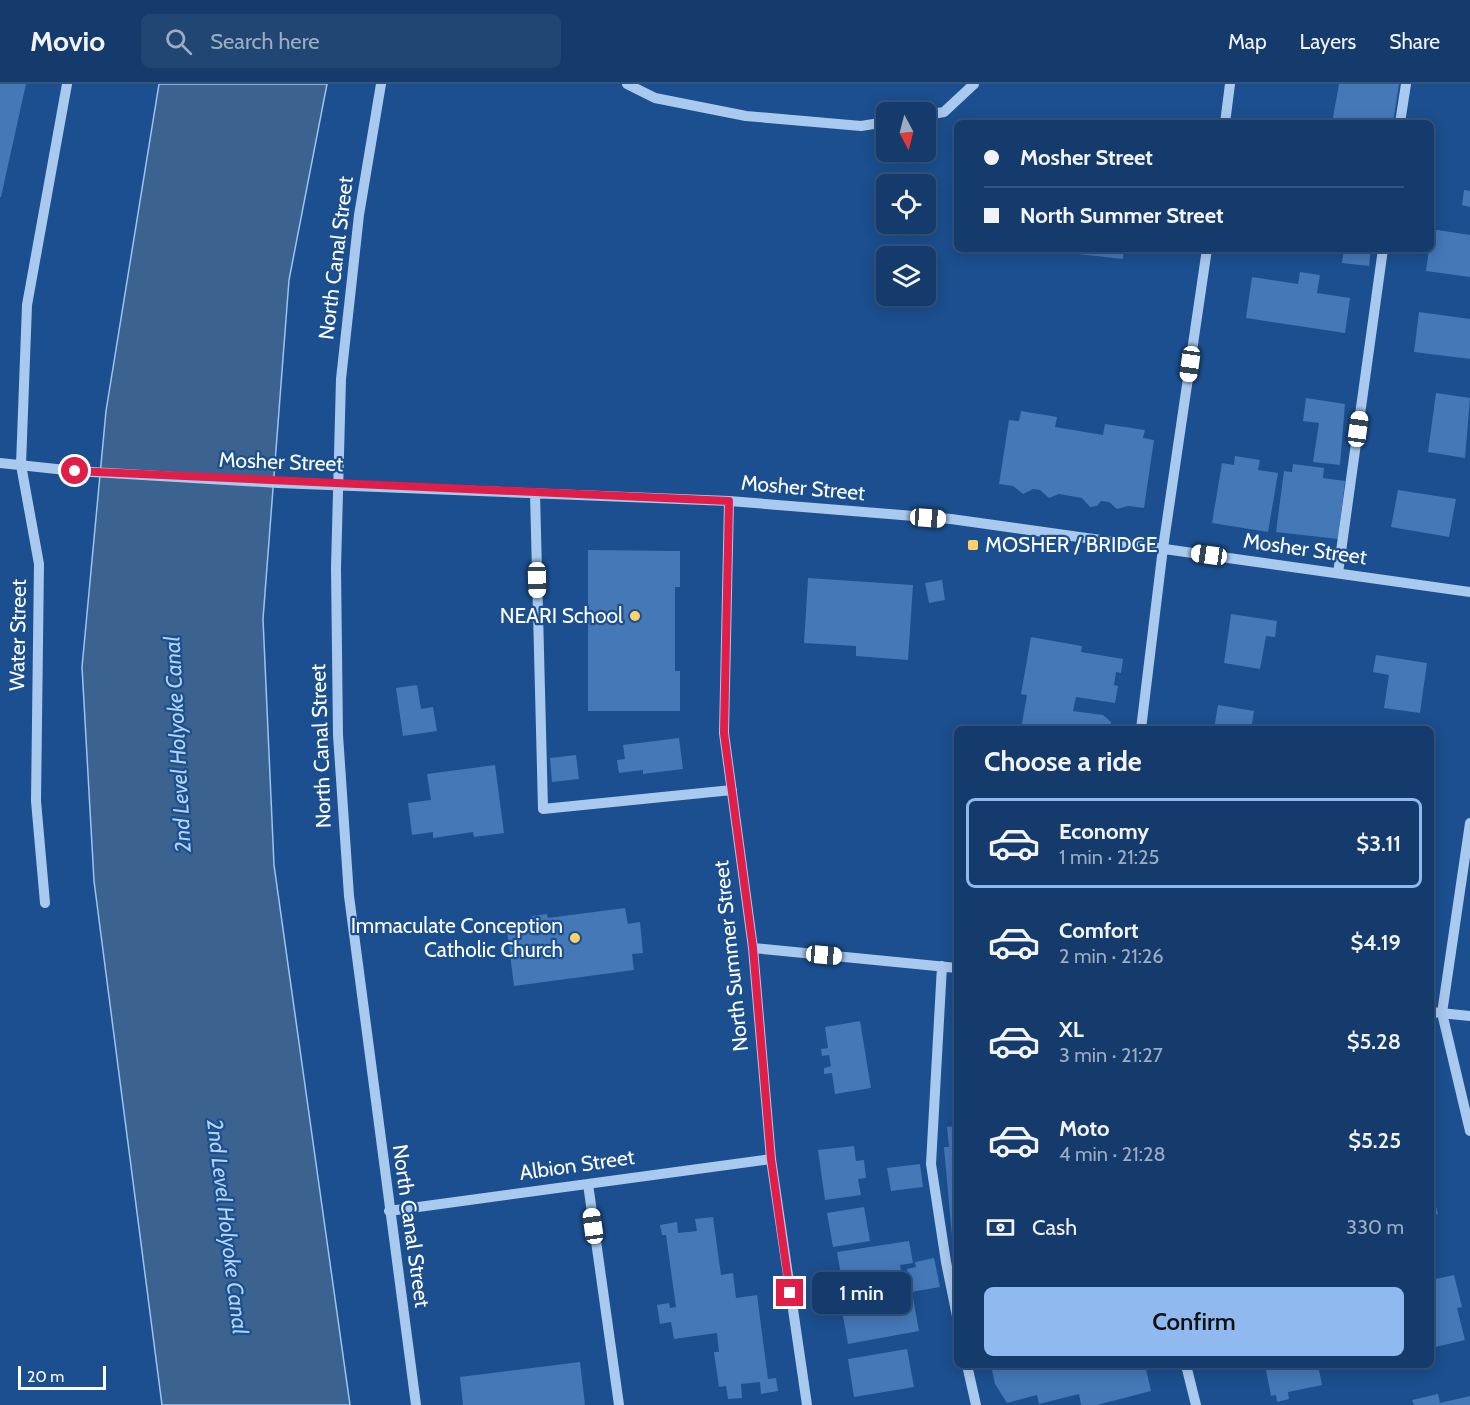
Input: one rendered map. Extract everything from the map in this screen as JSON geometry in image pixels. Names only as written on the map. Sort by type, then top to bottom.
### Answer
[{"type":"street","name":"Water Street","points":[[45,903],[36,801],[39,564],[21,465],[27,305],[67,84]]},
{"type":"street","name":"North Canal Street","points":[[381,84],[359,215],[340,379],[338,735],[349,896],[416,1405]]},
{"type":"street","points":[[627,84],[655,98],[746,116],[861,126],[876,124]]},
{"type":"street","points":[[936,113],[944,112],[974,84]]},
{"type":"street","points":[[1225,120],[1230,84]]},
{"type":"street","points":[[1400,120],[1406,84]]},
{"type":"street","points":[[1141,726],[1163,548],[1207,252]]},
{"type":"street","points":[[1338,573],[1383,252]]},
{"type":"street","name":"Mosher Street","points":[[0,463],[87,472],[278,483],[338,483],[729,501],[951,519],[1470,592]]},
{"type":"street","points":[[535,493],[543,809],[732,790]]},
{"type":"street","name":"North Summer Street","points":[[729,501],[724,733],[753,948],[771,1159],[807,1405]]},
{"type":"street","points":[[1470,823],[1436,1013],[1470,1131]]},
{"type":"street","points":[[753,948],[954,968]]},
{"type":"street","points":[[942,966],[931,1164],[954,1301]]},
{"type":"street","points":[[1436,1013],[1470,1016]]},
{"type":"street","name":"Albion Street","points":[[389,1211],[771,1159]]},
{"type":"street","points":[[588,1184],[619,1405]]},
{"type":"street","points":[[968,1368],[976,1405]]},
{"type":"street","points":[[1187,1368],[1196,1405]]},
{"type":"water","name":"2nd Level Holyoke Canal","points":[[159,84],[327,84],[289,280],[263,619],[274,865],[350,1405],[162,1405],[94,881],[82,667],[106,411]]},
{"type":"building","points":[[0,84],[26,84],[1,197],[0,197]]},
{"type":"building","points":[[1339,84],[1399,84],[1393,120],[1333,120]]},
{"type":"building","points":[[1464,190],[1470,191],[1470,207],[1462,205]]},
{"type":"building","points":[[1434,229],[1470,235],[1470,277],[1426,271],[1429,252],[1434,252]]},
{"type":"building","points":[[1069,252],[1124,252],[1123,259]]},
{"type":"building","points":[[1344,252],[1371,252],[1369,266],[1342,263]]},
{"type":"building","points":[[1300,272],[1320,275],[1317,293],[1350,298],[1345,333],[1246,318],[1252,277],[1298,284]]},
{"type":"building","points":[[1419,312],[1470,319],[1470,359],[1414,352]]},
{"type":"building","points":[[1436,393],[1470,398],[1465,458],[1428,452]]},
{"type":"building","points":[[1306,398],[1345,404],[1340,465],[1313,462],[1319,423],[1303,421]]},
{"type":"building","points":[[1021,411],[1057,417],[1055,427],[1103,435],[1105,424],[1145,430],[1143,438],[1154,440],[1144,508],[1128,506],[1117,509],[1109,502],[1101,501],[1097,506],[1090,507],[1082,498],[1059,494],[1049,498],[1040,490],[1033,489],[1023,494],[1013,486],[999,484],[1009,420],[1019,421]]},
{"type":"building","points":[[1235,456],[1260,460],[1258,470],[1278,473],[1268,532],[1212,523],[1222,463],[1234,465]]},
{"type":"building","points":[[1293,464],[1324,468],[1323,478],[1345,481],[1338,539],[1276,532],[1284,471],[1292,472]]},
{"type":"building","points":[[1398,490],[1456,499],[1449,537],[1391,527]]},
{"type":"building","points":[[588,550],[680,551],[680,587],[675,587],[675,671],[680,671],[680,711],[588,711]]},
{"type":"building","points":[[808,578],[913,585],[908,660],[856,656],[856,646],[804,643]]},
{"type":"building","points":[[942,580],[945,600],[929,603],[925,583]]},
{"type":"building","points":[[1231,614],[1277,621],[1275,637],[1266,636],[1260,669],[1224,663]]},
{"type":"building","points":[[1031,637],[1082,646],[1081,652],[1123,659],[1121,673],[1116,672],[1114,685],[1118,686],[1115,703],[1076,697],[1073,711],[1103,715],[1111,722],[1111,726],[1022,726],[1027,695],[1021,694]]},
{"type":"building","points":[[1376,655],[1427,663],[1420,713],[1384,708],[1389,675],[1373,672]]},
{"type":"building","points":[[417,685],[421,709],[433,707],[437,731],[403,736],[396,688]]},
{"type":"building","points":[[1218,705],[1254,711],[1252,726],[1214,726]]},
{"type":"building","points":[[679,738],[683,769],[643,774],[643,770],[619,773],[617,760],[625,759],[623,745]]},
{"type":"building","points":[[576,755],[579,779],[552,782],[550,758]]},
{"type":"building","points":[[495,765],[504,833],[474,837],[473,832],[433,838],[433,832],[412,835],[408,803],[431,800],[427,774]]},
{"type":"building","name":"Immaculate Conception Catholic Church","points":[[625,908],[628,924],[640,922],[643,953],[632,954],[634,970],[514,986],[506,923],[532,920],[532,916],[547,914],[548,918]]},
{"type":"building","points":[[860,1021],[871,1088],[835,1094],[832,1073],[824,1074],[824,1068],[831,1066],[829,1055],[822,1056],[821,1049],[828,1048],[825,1027]]},
{"type":"building","points":[[954,1126],[954,1237],[952,1237],[944,1147],[949,1147],[947,1127]]},
{"type":"building","points":[[854,1146],[856,1161],[864,1160],[866,1178],[858,1179],[861,1195],[825,1200],[818,1150]]},
{"type":"building","points":[[920,1164],[923,1187],[891,1191],[887,1168]]},
{"type":"building","points":[[1434,1199],[1438,1214],[1434,1215]]},
{"type":"building","points":[[864,1207],[870,1241],[833,1247],[827,1213]]},
{"type":"building","points":[[713,1217],[721,1275],[733,1273],[736,1298],[757,1295],[768,1379],[776,1378],[778,1391],[761,1394],[760,1382],[741,1384],[742,1398],[728,1399],[726,1386],[719,1387],[714,1352],[719,1352],[717,1333],[674,1339],[671,1322],[660,1324],[657,1305],[669,1303],[670,1308],[676,1307],[666,1235],[662,1235],[660,1225],[677,1222],[678,1233],[697,1231],[695,1219]]},
{"type":"building","points":[[909,1241],[913,1263],[900,1265],[902,1278],[843,1287],[837,1252]]},
{"type":"building","points":[[934,1258],[940,1287],[911,1292],[907,1269],[916,1267],[915,1262]]},
{"type":"building","points":[[1454,1275],[1462,1307],[1457,1308],[1465,1340],[1434,1347],[1434,1279]]},
{"type":"building","points":[[913,1298],[919,1331],[848,1344],[842,1310]]},
{"type":"building","points":[[907,1349],[914,1387],[854,1397],[848,1359]]},
{"type":"building","points":[[580,1362],[585,1405],[463,1405],[460,1377]]},
{"type":"building","points":[[992,1368],[1146,1368],[1151,1391],[1097,1405],[1081,1405],[1079,1394],[1039,1404],[1037,1395],[1007,1403],[995,1384]]},
{"type":"building","points":[[1266,1368],[1319,1368],[1322,1385],[1288,1392],[1289,1399],[1277,1402],[1276,1395],[1271,1396]]},
{"type":"building","points":[[1438,1394],[1440,1403],[1470,1396],[1470,1405],[1414,1405],[1412,1400]]},
{"type":"place","name":"MOSHER / BRIDGE","points":[[973,545]]},
{"type":"place","name":"NEARI School","points":[[635,616]]},
{"type":"place","name":"Immaculate Conception Catholic Church","points":[[575,938]]},
{"type":"route","points":[[75,471],[278,483],[338,483],[729,501],[724,733],[753,948],[771,1159],[790,1293]]}]
